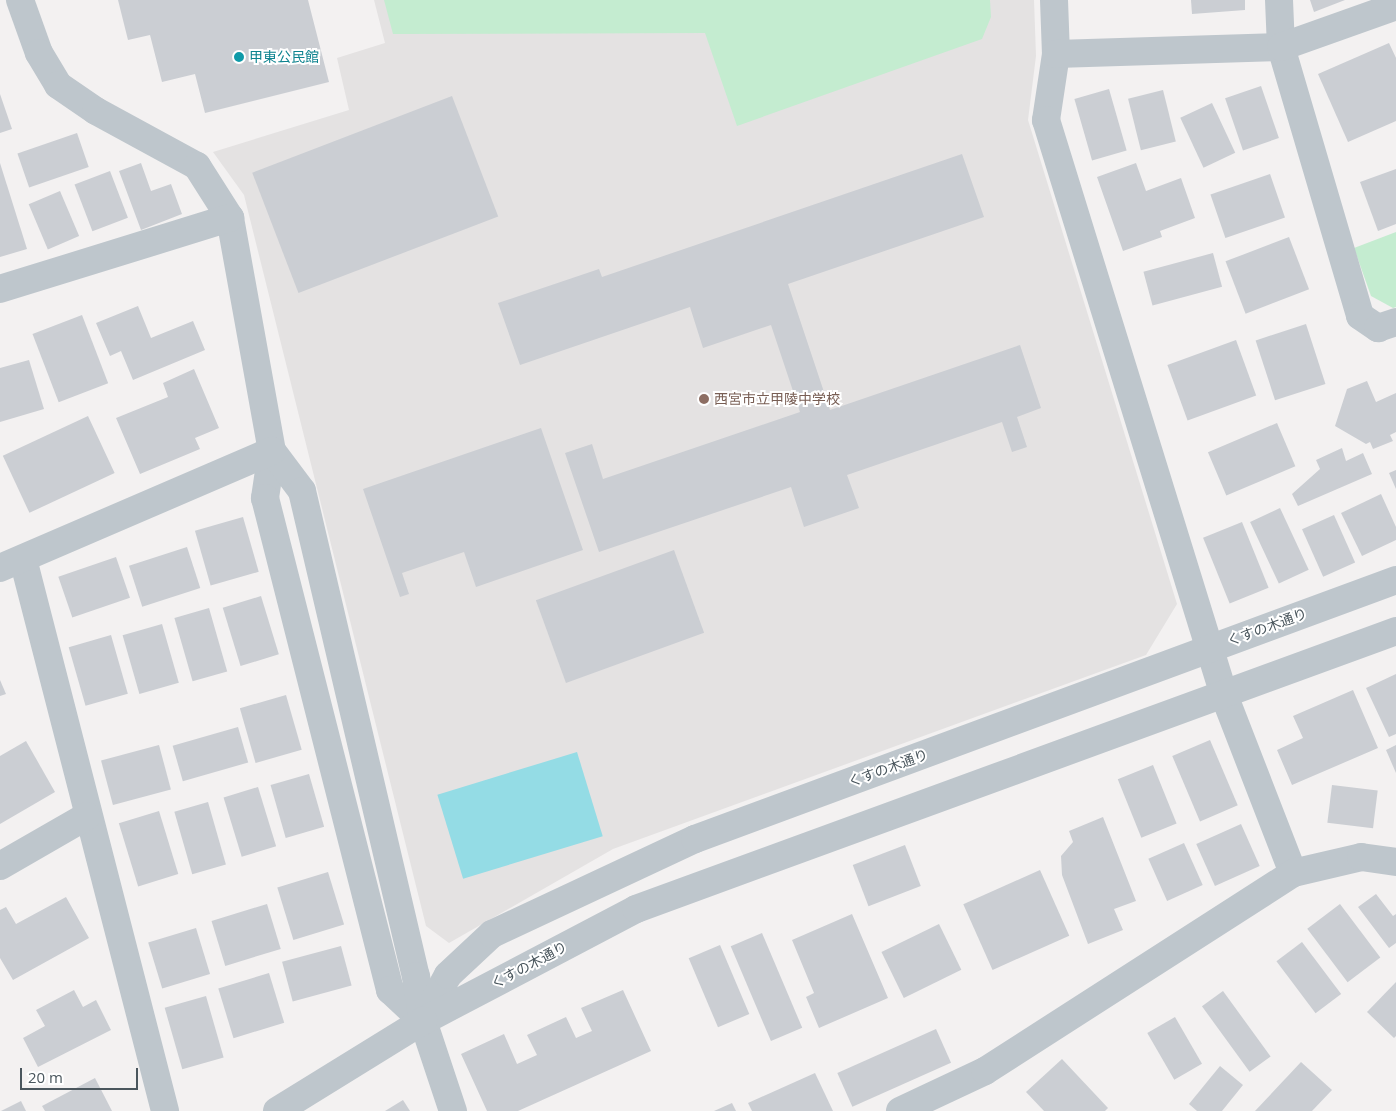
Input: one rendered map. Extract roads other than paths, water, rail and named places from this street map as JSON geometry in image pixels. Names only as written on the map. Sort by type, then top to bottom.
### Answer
[{"type":"street","points":[[20,0],[39,53],[58,85],[96,110],[197,166],[230,218],[272,451],[265,498],[390,990],[423,1021]]},
{"type":"street","points":[[1054,0],[1056,54],[1046,120],[1224,695],[1293,873]]},
{"type":"street","points":[[1279,0],[1281,47],[1360,316],[1378,328],[1396,322]]},
{"type":"street","points":[[1056,54],[1281,47],[1396,6]]},
{"type":"street","points":[[0,289],[230,218]]},
{"type":"street","points":[[166,1111],[88,816],[11,563],[272,451]]},
{"type":"street","points":[[272,451],[302,491],[416,976],[423,1021],[453,1111]]},
{"type":"street","name":"くすの木通り","points":[[423,1021],[448,975],[492,934],[567,897],[695,839],[1396,580]]},
{"type":"street","name":"くすの木通り","points":[[277,1111],[423,1021],[636,909],[1396,631]]},
{"type":"street","points":[[0,866],[88,816]]},
{"type":"street","points":[[900,1111],[985,1072],[1293,873],[1361,857],[1396,862]]},
{"type":"water","points":[[577,752],[603,836],[463,879],[437,795]]},
{"type":"place","name":"甲東公民館","points":[[239,57]]},
{"type":"place","name":"西宮市立甲陵中学校","points":[[704,399]]}]
